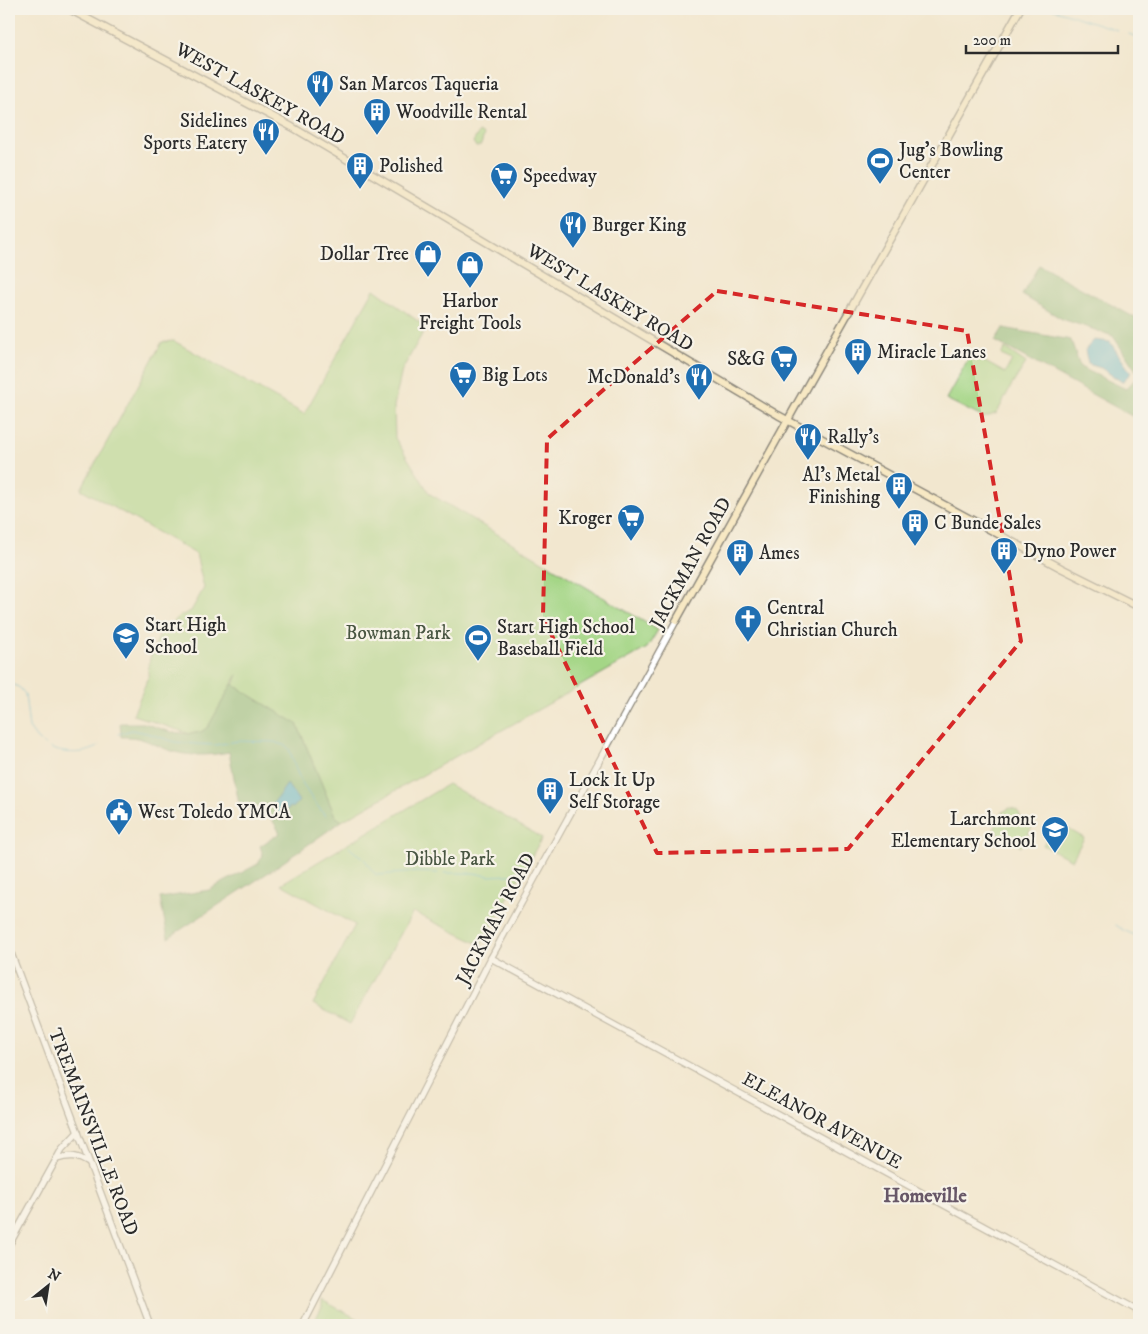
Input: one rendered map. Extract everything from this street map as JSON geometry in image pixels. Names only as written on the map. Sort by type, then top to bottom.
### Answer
[{"type":"main road","name":"WEST LASKEY ROAD","points":[[69,9],[318,141],[787,420],[1061,568],[1139,607]]},
{"type":"main road","name":"JACKMAN ROAD","points":[[676,621],[787,420],[1020,9]]},
{"type":"street","name":"JACKMAN ROAD","points":[[303,1325],[491,958],[676,621]]},
{"type":"street","name":"TREMAINSVILLE ROAD","points":[[9,948],[150,1325]]},
{"type":"street","name":"ELEANOR AVENUE","points":[[491,958],[1139,1311]]},
{"type":"street","points":[[9,1245],[62,1148],[78,1132]]},
{"type":"street","points":[[56,1159],[72,1155],[89,1163]]},
{"type":"highlighted area","points":[[717,291],[967,331],[1021,641],[848,849],[657,853],[543,617],[547,439]]},
{"type":"green space","points":[[479,132],[484,135],[481,145],[476,147],[473,142]]},
{"type":"green space","points":[[1039,265],[1139,320],[1139,375],[1113,336],[1062,319],[1022,295]]},
{"type":"green space","name":"Bowman Park","points":[[374,289],[426,327],[402,370],[394,406],[395,438],[430,494],[658,630],[647,648],[342,821],[335,816],[297,724],[234,685],[238,674],[208,727],[201,732],[190,734],[133,715],[149,675],[150,658],[160,634],[180,616],[191,611],[204,588],[196,554],[81,489],[162,342],[174,341],[304,414]]},
{"type":"green space","points":[[1003,328],[1071,340],[1080,367],[1126,389],[1139,375],[1139,420],[995,341]]},
{"type":"green space","points":[[1005,348],[1026,363],[997,413],[984,418],[946,399],[971,354],[1005,373],[1012,360],[1001,355]]},
{"type":"green space","points":[[232,684],[297,724],[335,816],[342,821],[269,872],[168,938],[160,898],[209,890],[258,864],[263,855],[260,846],[280,833],[264,806],[240,809],[229,752],[197,755],[173,752],[139,739],[121,737],[120,723],[144,723],[171,732],[190,734],[201,732],[208,727]]},
{"type":"green space","name":"Dibble Park","points":[[448,784],[542,838],[481,945],[413,912],[350,1024],[313,1004],[355,925],[281,884]]},
{"type":"green space","points":[[1009,808],[1018,811],[1020,820],[1023,822],[1030,819],[1035,821],[1021,847],[993,831],[1003,812]]},
{"type":"green space","points":[[1056,822],[1084,838],[1072,860],[1043,845]]},
{"type":"green space","points":[[322,1300],[369,1325],[312,1325],[322,1307]]},
{"type":"water","points":[[1094,340],[1110,342],[1131,373],[1122,382],[1101,368],[1088,364],[1085,350]]},
{"type":"water","points":[[287,784],[299,801],[293,808],[291,807],[279,814],[272,805]]},
{"type":"waterway","points":[[1053,9],[1117,30]]},
{"type":"waterway","points":[[1129,34],[1139,38]]},
{"type":"waterway","points":[[9,682],[20,688],[25,694],[29,728],[37,739],[46,746]]},
{"type":"waterway","points":[[118,734],[132,730],[175,742],[215,745],[238,741],[275,742],[285,745],[289,749],[306,790],[326,816]]},
{"type":"waterway","points":[[50,748],[74,753],[88,751],[98,746]]},
{"type":"waterway","points":[[349,847],[365,860],[377,875],[418,872],[438,873]]},
{"type":"waterway","points":[[444,873],[474,873],[489,876],[526,874]]},
{"type":"waterway","points":[[1116,925],[1139,937]]},
{"type":"place","name":"San Marcos Taqueria","points":[[320,108]]},
{"type":"place","name":"Woodville Rental","points":[[377,136]]},
{"type":"place","name":"Sidelines Sports Eatery","points":[[266,156]]},
{"type":"place","name":"Jug's Bowling Center","points":[[880,185]]},
{"type":"place","name":"Polished","points":[[360,190]]},
{"type":"place","name":"Speedway","points":[[504,200]]},
{"type":"place","name":"Burger King","points":[[573,249]]},
{"type":"place","name":"Dollar Tree","points":[[428,278]]},
{"type":"place","name":"Harbor Freight Tools","points":[[470,289]]},
{"type":"place","name":"Miracle Lanes","points":[[858,376]]},
{"type":"place","name":"S&G","points":[[784,383]]},
{"type":"place","name":"Big Lots","points":[[463,399]]},
{"type":"place","name":"McDonald's","points":[[699,401]]},
{"type":"place","name":"Rally's","points":[[808,461]]},
{"type":"place","name":"Al's Metal Finishing","points":[[899,510]]},
{"type":"place","name":"Kroger","points":[[631,542]]},
{"type":"place","name":"C Bunde Sales","points":[[915,547]]},
{"type":"place","name":"Dyno Power","points":[[1004,575]]},
{"type":"place","name":"Ames","points":[[740,577]]},
{"type":"place","name":"Central Christian Church","points":[[748,643]]},
{"type":"place","name":"Start High School","points":[[126,660]]},
{"type":"place","name":"Start High School Baseball Field","points":[[478,662]]},
{"type":"place","name":"Lock It Up Self Storage","points":[[550,815]]},
{"type":"place","name":"West Toledo YMCA","points":[[119,836]]},
{"type":"place","name":"Larchmont Elementary School","points":[[1055,854]]},
{"type":"district","name":"Homeville","points":[[925,1196]]}]
